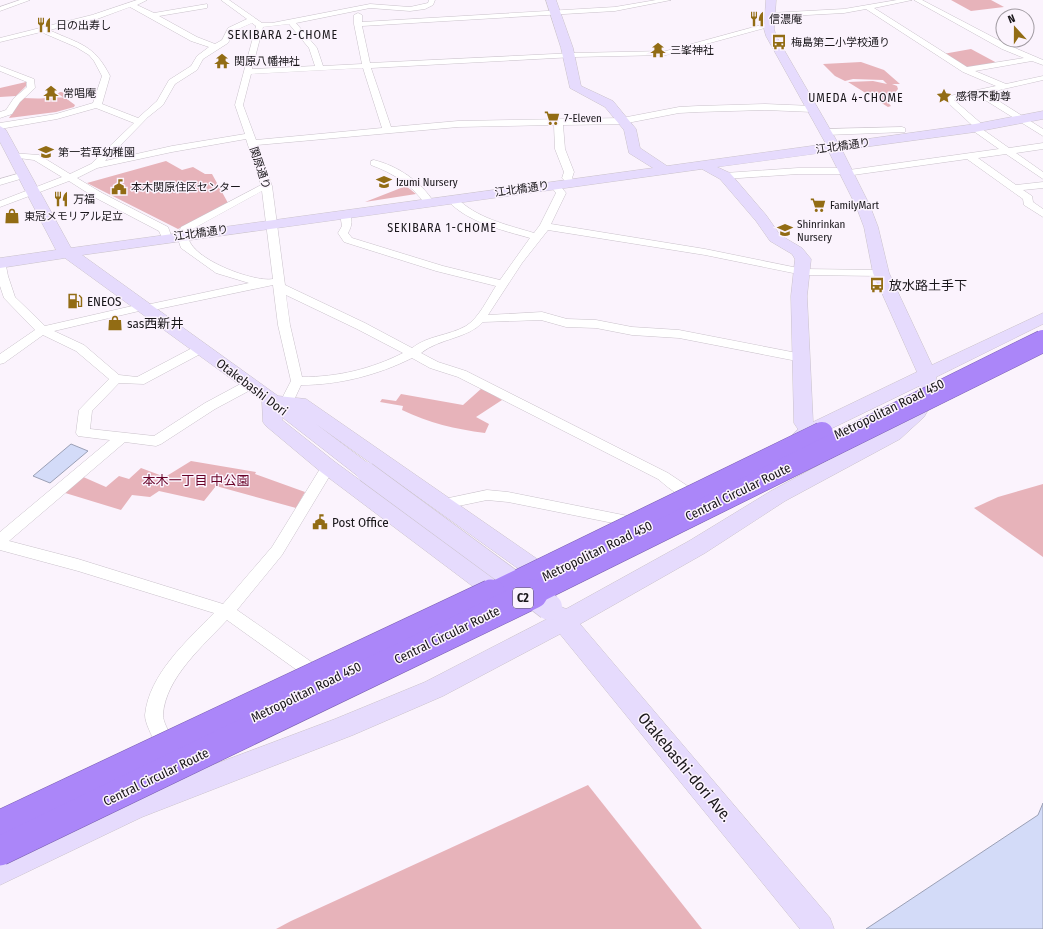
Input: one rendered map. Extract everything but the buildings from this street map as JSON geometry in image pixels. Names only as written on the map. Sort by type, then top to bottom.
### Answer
[{"type":"highway","name":"Central Circular Route","points":[[0,825],[435,621],[1043,326]]},
{"type":"highway","name":"Central Circular Route","points":[[0,851],[447,636],[1043,341]]},
{"type":"main road","points":[[551,0],[569,56],[576,88],[609,104],[630,129],[634,150],[664,170]]},
{"type":"main road","points":[[0,871],[61,840],[132,808],[344,728],[434,689],[556,614],[697,547],[778,496],[893,434],[917,413],[925,400],[928,382],[881,273],[871,227],[826,132],[771,36],[771,0]]},
{"type":"main road","name":"江北橋通り","points":[[1,263],[67,252],[977,127],[1043,115]]},
{"type":"main road","name":"Otakebashi Dori","points":[[0,130],[62,247],[67,252],[142,308],[280,404],[366,472],[534,595],[556,614]]},
{"type":"main road","points":[[704,164],[708,168],[725,176],[761,218],[775,238],[797,251],[803,260],[803,272],[799,296],[804,423],[809,432]]},
{"type":"main road","name":"Metropolitan Road 450","points":[[0,840],[495,590],[928,382],[1043,318]]},
{"type":"main road","name":"Metropolitan Road 450","points":[[537,570],[623,520],[809,432],[1043,334]]},
{"type":"main road","points":[[495,590],[328,467],[273,422],[280,404],[299,403],[537,570]]},
{"type":"main road","name":"Metropolitan Road 450","points":[[0,814],[307,668],[495,590]]},
{"type":"main road","name":"Otakebashi-dori Ave.","points":[[556,614],[592,654],[819,929]]},
{"type":"street","points":[[0,9],[27,0]]},
{"type":"street","points":[[2,38],[94,17],[144,0]]},
{"type":"street","points":[[224,0],[256,23]]},
{"type":"street","points":[[0,204],[72,178],[94,166],[140,122],[145,115],[160,103],[172,82],[194,68],[200,58],[225,41],[231,30],[256,23],[292,22],[370,6],[386,9],[421,8],[431,4],[432,0]]},
{"type":"street","points":[[358,24],[615,9],[668,0]]},
{"type":"street","points":[[248,72],[367,65],[666,53],[770,20],[837,12],[909,0]]},
{"type":"street","points":[[917,0],[1005,47],[1043,63]]},
{"type":"street","points":[[131,5],[155,15],[196,40],[217,47]]},
{"type":"street","points":[[155,15],[204,6]]},
{"type":"street","points":[[867,7],[966,70],[1004,86]]},
{"type":"street","points":[[353,9],[358,14],[359,36],[388,130]]},
{"type":"street","points":[[292,22],[312,43],[318,58],[319,68]]},
{"type":"street","name":"関原通り","points":[[256,23],[248,72],[239,105],[267,186],[284,325],[298,381]]},
{"type":"street","points":[[41,29],[52,36],[74,42],[96,58],[106,76],[97,105]]},
{"type":"street","points":[[966,70],[1032,58]]},
{"type":"street","points":[[0,68],[31,81],[30,88],[17,100],[9,112],[0,115]]},
{"type":"street","points":[[1043,78],[948,99],[977,127],[1006,151],[1043,176]]},
{"type":"street","points":[[978,92],[1043,133]]},
{"type":"street","points":[[0,126],[57,116],[97,105],[140,122]]},
{"type":"street","points":[[94,166],[172,149],[250,139],[458,124],[622,121],[679,110],[704,108],[765,107],[813,109]]},
{"type":"street","points":[[558,122],[560,149],[568,172],[567,178],[571,182]]},
{"type":"street","points":[[826,132],[902,130]]},
{"type":"street","points":[[725,176],[798,171],[846,172],[1043,146]]},
{"type":"street","points":[[14,155],[36,157],[98,195],[164,229],[220,271],[264,284]]},
{"type":"street","points":[[969,156],[1028,198],[1028,204],[1043,214]]},
{"type":"street","points":[[374,163],[382,165],[411,183],[426,197],[429,202]]},
{"type":"street","points":[[0,182],[24,175]]},
{"type":"street","points":[[280,404],[298,381],[328,381],[387,366],[413,353],[426,343],[471,328],[480,319],[545,226],[561,193],[555,185]]},
{"type":"street","points":[[1014,188],[1043,185]]},
{"type":"street","points":[[175,237],[185,229],[260,188],[267,186]]},
{"type":"street","points":[[452,199],[459,207],[500,225],[536,237]]},
{"type":"street","points":[[345,214],[347,226],[343,233],[348,240],[440,269],[503,284]]},
{"type":"street","points":[[545,226],[705,252],[803,272],[881,273]]},
{"type":"street","points":[[1,263],[5,301],[42,330],[80,348],[116,379],[139,381],[200,349]]},
{"type":"street","points":[[0,360],[42,330],[142,308],[264,284],[279,284],[434,365],[462,374],[663,476],[684,491]]},
{"type":"street","points":[[480,319],[542,316],[566,322],[596,324],[632,331],[678,334],[802,358]]},
{"type":"street","points":[[116,379],[86,410],[82,433],[156,440],[210,406],[251,384]]},
{"type":"street","points":[[0,540],[123,437]]},
{"type":"street","points":[[162,738],[154,716],[159,695],[175,665],[226,611],[277,551],[328,467]]},
{"type":"street","points":[[444,504],[487,495],[508,497],[623,520]]},
{"type":"street","points":[[0,544],[78,565],[226,611],[307,668]]},
{"type":"green space","points":[[951,0],[991,0],[1004,7],[995,8],[971,11]]},
{"type":"green space","points":[[971,49],[997,63],[967,68],[943,54]]},
{"type":"green space","points":[[861,62],[884,70],[900,84],[892,84],[897,86],[898,89],[893,95],[883,97],[891,106],[888,107],[848,82],[873,81],[887,84],[883,80],[853,79],[845,81],[835,76],[823,64]]},
{"type":"green space","points":[[26,82],[26,86],[16,96],[0,97],[0,88]]},
{"type":"green space","points":[[60,92],[73,93],[63,96],[75,105],[74,107],[56,112],[9,118],[22,98],[47,98]]},
{"type":"green space","points":[[166,161],[182,170],[193,167],[205,174],[212,174],[228,203],[178,229],[87,183]]},
{"type":"green space","points":[[406,186],[416,194],[365,202]]},
{"type":"green space","points":[[482,388],[502,400],[476,417],[489,424],[485,433],[463,430],[432,422],[402,410],[403,406],[380,402],[382,399],[396,401],[401,394],[463,405]]},
{"type":"green space","name":"本木一丁目 中公園","points":[[191,461],[256,472],[255,474],[305,492],[296,508],[216,486],[204,501],[159,491],[150,497],[132,495],[121,510],[62,492],[81,476],[106,487],[119,476],[129,479],[141,468],[165,477]]},
{"type":"green space","points":[[1043,484],[1043,557],[974,508],[998,497]]},
{"type":"green space","points":[[588,785],[702,929],[276,929],[291,921]]},
{"type":"water","points":[[71,444],[88,451],[50,483],[33,476]]},
{"type":"water","points":[[1043,803],[1043,929],[866,929],[1038,815]]},
{"type":"place","name":"信濃庵","points":[[757,19]]},
{"type":"place","name":"日の出寿し","points":[[44,25]]},
{"type":"place","name":"梅島第二小学校通り","points":[[779,42]]},
{"type":"place","name":"三峯神社","points":[[658,50]]},
{"type":"place","name":"関原八幡神社","points":[[222,61]]},
{"type":"place","name":"常唱庵","points":[[51,93]]},
{"type":"place","name":"感得不動尊","points":[[944,96]]},
{"type":"place","name":"7-Eleven","points":[[552,118]]},
{"type":"place","name":"第一若草幼稚園","points":[[46,152]]},
{"type":"place","name":"Izumi Nursery","points":[[384,182]]},
{"type":"place","name":"本木関原住区センター","points":[[119,187]]},
{"type":"place","name":"万福","points":[[61,199]]},
{"type":"place","name":"FamilyMart","points":[[818,205]]},
{"type":"place","name":"東冠メモリアル足立","points":[[12,216]]},
{"type":"place","name":"Shinrinkan Nursery","points":[[785,230]]},
{"type":"place","name":"放水路土手下","points":[[877,285]]},
{"type":"place","name":"ENEOS","points":[[75,301]]},
{"type":"place","name":"sas西新井","points":[[115,323]]},
{"type":"place","name":"Post Office","points":[[320,522]]},
{"type":"district","name":"SEKIBARA 2-CHOME","points":[[283,35]]},
{"type":"district","name":"UMEDA 4-CHOME","points":[[856,98]]},
{"type":"district","name":"SEKIBARA 1-CHOME","points":[[442,228]]}]
